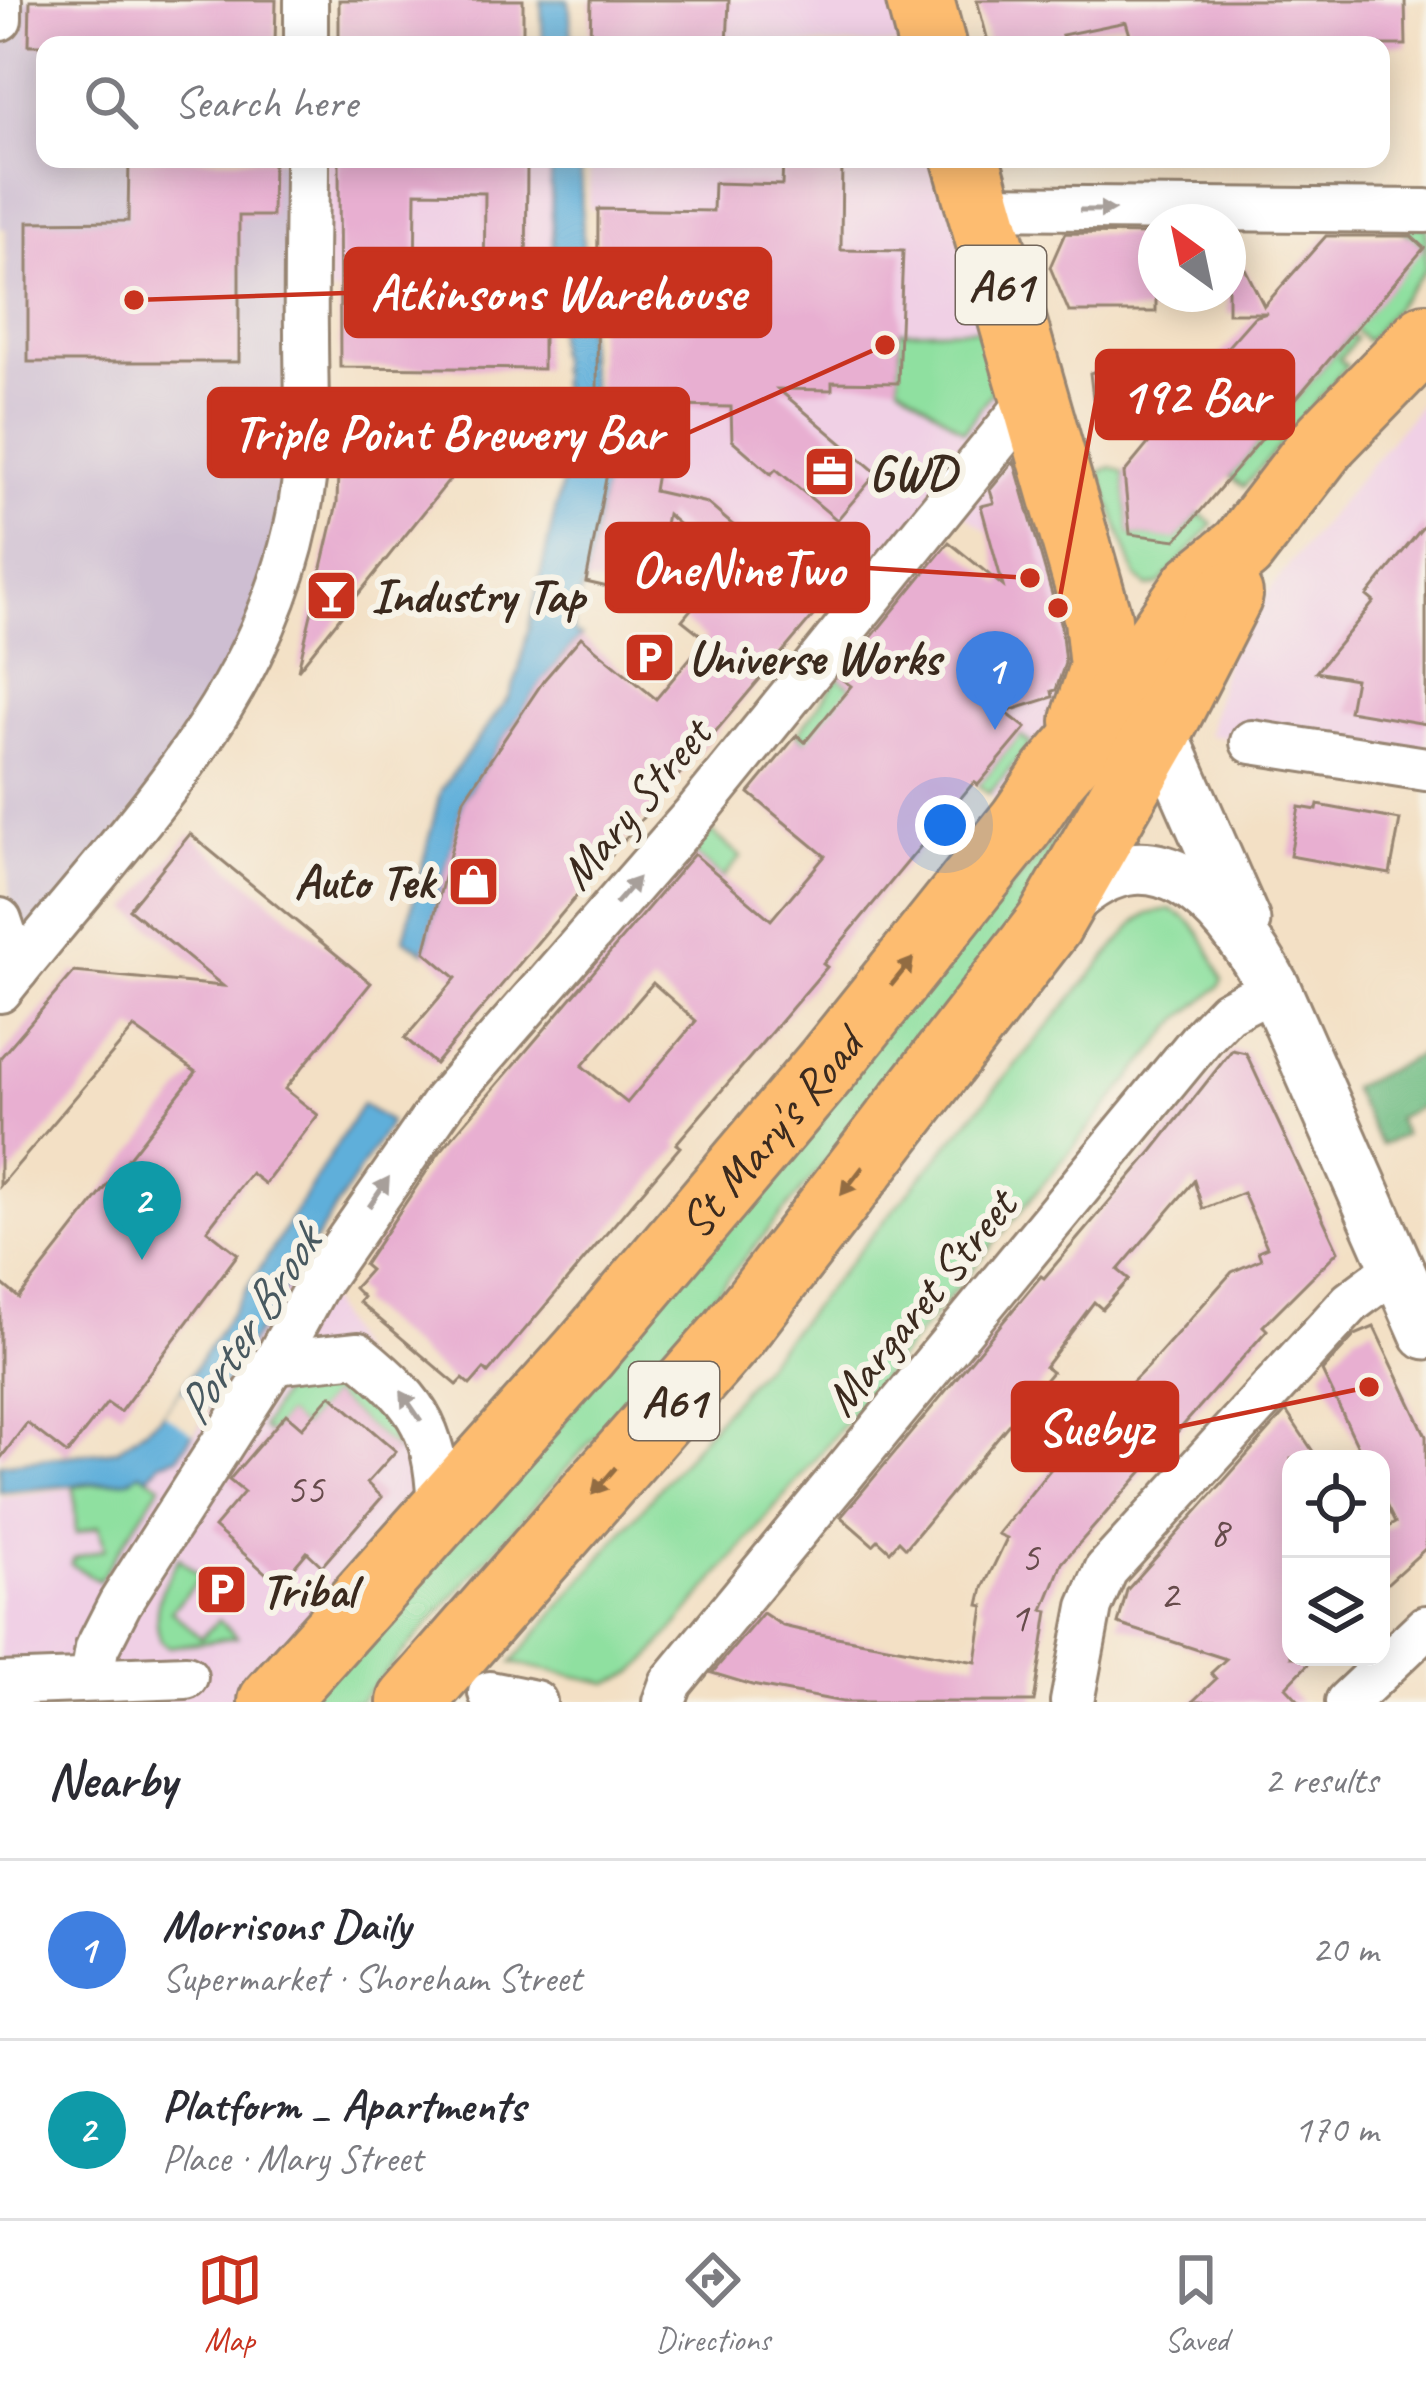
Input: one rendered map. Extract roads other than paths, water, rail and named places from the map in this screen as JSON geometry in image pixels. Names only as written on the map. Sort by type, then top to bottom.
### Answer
[{"type":"highway","points":[[920,0],[930,36]]},
{"type":"highway","name":"A61","points":[[973,183],[1102,641],[1103,667],[1089,715],[1054,775]]},
{"type":"highway","name":"St Mary's Road","points":[[272,1702],[584,1353],[829,1063],[1108,712],[1196,586],[1243,548],[1326,440],[1426,337]]},
{"type":"highway","name":"St Mary's Road","points":[[411,1702],[733,1334],[1048,924],[1227,603],[1243,548]]},
{"type":"highway","name":"A61","points":[[1054,775],[1116,731],[1139,722],[1160,730]]},
{"type":"street","points":[[0,0],[0,19]]},
{"type":"street","points":[[306,0],[306,36]]},
{"type":"street","points":[[8,980],[180,773],[232,692],[279,583],[297,521],[306,456],[307,168]]},
{"type":"street","points":[[973,183],[1426,211]]},
{"type":"street","name":"Mary Street","points":[[92,1678],[97,1648],[120,1604],[274,1363],[318,1283],[445,1100],[699,809],[1035,394]]},
{"type":"street","points":[[1160,730],[1426,1333]]},
{"type":"street","points":[[1252,742],[1426,769]]},
{"type":"street","points":[[1048,924],[1087,886],[1133,867],[1152,867],[1203,891],[1263,968]]},
{"type":"street","points":[[0,920],[8,980]]},
{"type":"street","name":"Margaret Street","points":[[664,1702],[671,1683],[1263,968]]},
{"type":"street","points":[[1072,1702],[1090,1606],[1106,1570],[1351,1302],[1398,1267]]},
{"type":"street","points":[[318,1283],[358,1354],[411,1402],[422,1423],[438,1473],[439,1517]]},
{"type":"street","points":[[274,1363],[358,1354]]},
{"type":"street","points":[[1347,1702],[1426,1627]]},
{"type":"street","points":[[0,1684],[186,1677]]},
{"type":"street","points":[[490,1694],[535,1702]]},
{"type":"water","points":[[541,0],[569,0],[571,36],[543,36]]},
{"type":"water","points":[[550,168],[580,168],[587,359],[607,473],[586,582],[573,609],[573,632],[581,636],[544,680],[464,798],[425,952],[404,939],[441,790],[509,697],[518,674],[567,460],[557,350]]},
{"type":"water","name":"Porter Brook","points":[[362,1104],[390,1122],[178,1457],[160,1462],[148,1477],[140,1473],[128,1480],[0,1492],[0,1464],[117,1450],[159,1418],[270,1253]]},
{"type":"place","name":"Atkinsons Warehouse","points":[[134,300]]},
{"type":"place","name":"Triple Point Brewery Bar","points":[[885,345]]},
{"type":"place","name":"GWD","points":[[830,472]]},
{"type":"place","name":"OneNineTwo","points":[[1030,578]]},
{"type":"place","name":"Industry Tap","points":[[332,595]]},
{"type":"place","name":"192 Bar","points":[[1058,608]]},
{"type":"place","name":"Universe Works","points":[[649,657]]},
{"type":"place","name":"Morrisons Daily","points":[[995,730]]},
{"type":"place","name":"Auto Tek","points":[[473,881]]},
{"type":"place","name":"Platform _ Apartments","points":[[142,1260]]},
{"type":"place","name":"Suebyz","points":[[1369,1387]]},
{"type":"place","name":"Tribal","points":[[222,1590]]}]
